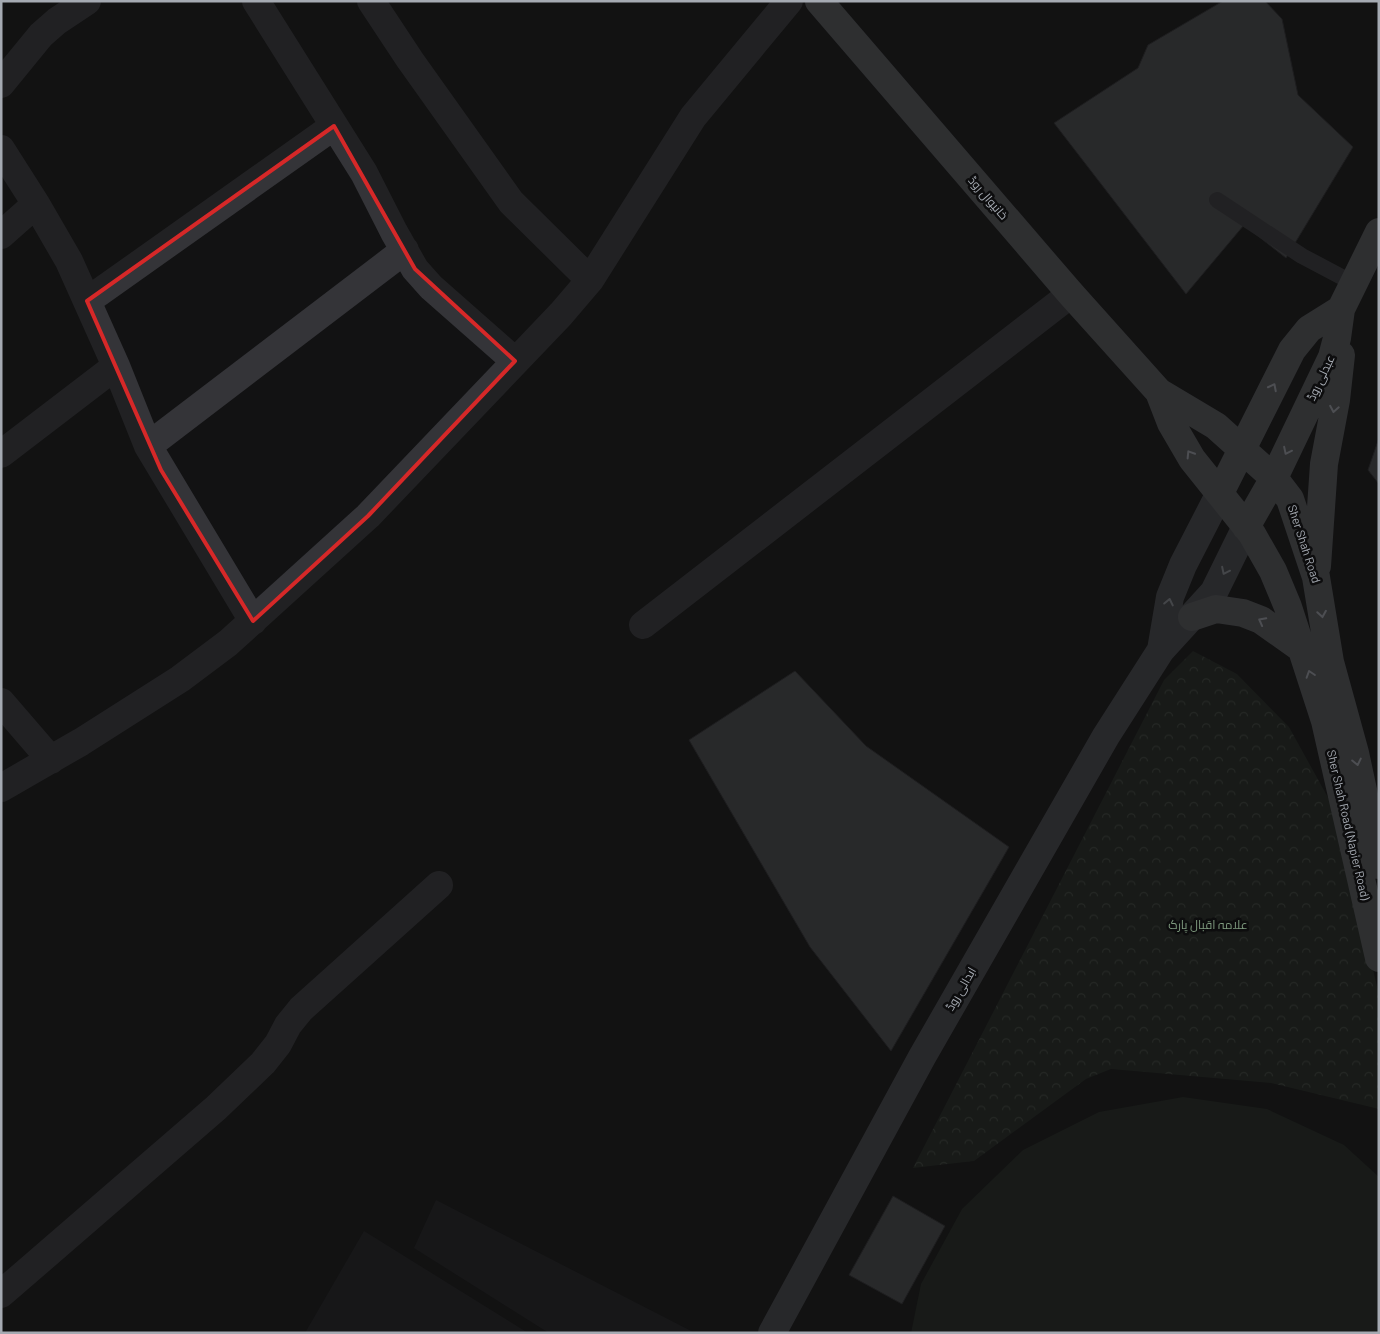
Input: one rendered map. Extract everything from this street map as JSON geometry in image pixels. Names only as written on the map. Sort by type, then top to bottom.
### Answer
[{"type":"main road","name":"خانیوال روڈ","points":[[819,1],[1070,294],[1159,392],[1216,426],[1241,450]]},
{"type":"main road","points":[[1316,577],[1324,464],[1336,400],[1341,353],[1341,309],[1379,232]]},
{"type":"main road","points":[[1160,650],[1170,597],[1183,565],[1292,350],[1309,329],[1341,309]]},
{"type":"main road","name":"عبدلی روڈ","points":[[1160,650],[1214,592],[1246,527],[1274,478],[1332,357],[1341,309]]},
{"type":"main road","name":"خانیوال روڈ","points":[[1159,392],[1171,423],[1192,459],[1220,493]]},
{"type":"main road","name":"Sher Shah Road","points":[[1241,450],[1274,478],[1290,499],[1316,577],[1330,662],[1335,718]]},
{"type":"main road","points":[[1220,493],[1246,527],[1273,571],[1288,607],[1302,649],[1335,718]]},
{"type":"main road","points":[[1192,617],[1216,609],[1243,613],[1261,620],[1302,649]]},
{"type":"main road","name":"ابدالی روڈ","points":[[772,1333],[922,1056],[1106,736],[1160,650]]},
{"type":"main road","name":"Sher Shah Road (Napier Road)","points":[[1335,718],[1355,753],[1379,865]]},
{"type":"main road","name":"Sher Shah Road (Napier Road)","points":[[1335,718],[1379,958]]},
{"type":"street","points":[[1,84],[41,35],[56,21],[87,1]]},
{"type":"street","points":[[256,1],[364,173],[415,269],[431,287],[515,361]]},
{"type":"street","points":[[371,1],[510,202],[590,280]]},
{"type":"street","points":[[1,788],[82,742],[180,679],[228,644],[368,516],[561,314],[590,280],[692,117],[789,1]]},
{"type":"street","points":[[87,301],[334,126]]},
{"type":"street","points":[[1,149],[69,261],[116,366],[148,446],[253,621]]},
{"type":"street","points":[[1,235],[36,204]]},
{"type":"street","points":[[148,446],[405,250]]},
{"type":"street","points":[[643,625],[1070,294]]},
{"type":"street","points":[[1,454],[116,366]]},
{"type":"street","points":[[1,702],[51,760]]},
{"type":"street","points":[[1,1294],[216,1108],[262,1063],[278,1044],[288,1025],[301,1009],[439,885]]},
{"type":"lane","points":[[1217,200],[1302,256],[1353,283]]},
{"type":"highlighted area","points":[[334,126],[415,269],[515,361],[368,516],[253,621],[161,470],[87,301]]},
{"type":"shaded area","points":[[436,1200],[695,1333],[549,1333],[414,1248]]},
{"type":"shaded area","points":[[364,1231],[528,1333],[305,1333]]},
{"type":"green space","name":"علامہ اقبال پارک","points":[[1193,651],[1237,674],[1289,727],[1336,812],[1379,995],[1379,1109],[1271,1083],[1111,1069],[1086,1079],[974,1161],[913,1168],[1164,680]]},
{"type":"green space","points":[[1183,1097],[1267,1109],[1344,1145],[1379,1177],[1379,1333],[911,1333],[921,1284],[962,1209],[1023,1150],[1099,1112]]},
{"type":"building","points":[[1223,1],[1265,1],[1282,19],[1298,95],[1353,147],[1286,258],[1244,225],[1186,294],[1054,123],[1138,68],[1148,45]]},
{"type":"building","points":[[1379,438],[1379,484],[1368,470]]},
{"type":"building","points":[[795,671],[866,746],[1009,847],[891,1051],[810,947],[689,740]]},
{"type":"building","points":[[893,1196],[945,1226],[902,1304],[849,1275]]}]
